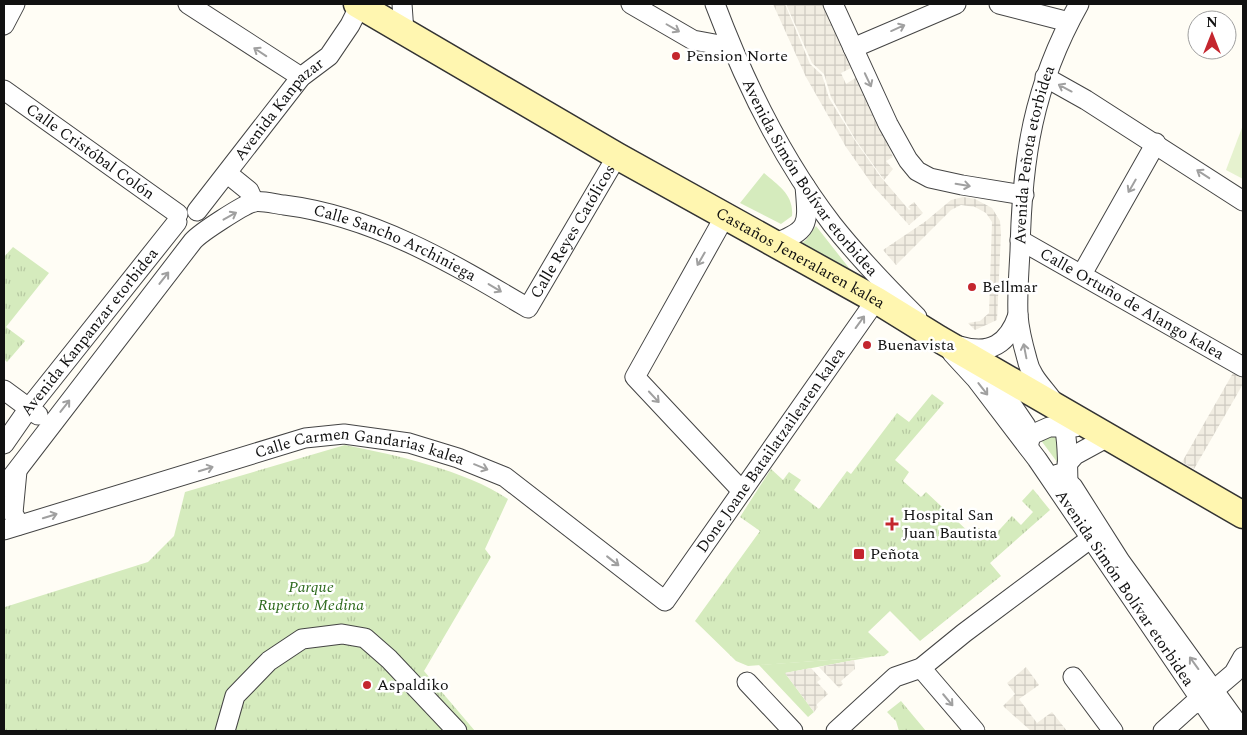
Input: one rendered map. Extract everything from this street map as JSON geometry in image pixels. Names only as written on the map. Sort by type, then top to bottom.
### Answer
[{"type":"street","points":[[4,25],[15,4]]},
{"type":"street","points":[[188,4],[301,77]]},
{"type":"street","points":[[402,4],[404,32]]},
{"type":"street","points":[[631,4],[694,40],[731,47]]},
{"type":"street","name":"Avenida Simón Bolívar etorbidea","points":[[715,4],[731,47],[760,110],[805,185],[833,225],[884,285],[939,339],[1058,473],[1068,473]]},
{"type":"street","points":[[833,4],[888,124],[908,160],[917,171],[930,178],[946,182],[1024,194]]},
{"type":"street","points":[[853,48],[956,4]]},
{"type":"street","points":[[999,4],[1069,22]]},
{"type":"street","name":"Avenida Peñota etorbidea","points":[[1060,417],[1034,378],[1027,362],[1018,315],[1020,240],[1029,137],[1045,77],[1079,4]]},
{"type":"street","name":"Avenida Kanpazar","points":[[189,226],[199,227],[201,221],[197,211],[228,174],[301,77],[329,56],[350,25],[358,5]]},
{"type":"street","name":"Castaños Jeneralaren kalea","points":[[358,5],[617,156],[876,300],[984,365],[1060,417],[1100,432],[1243,515]]},
{"type":"street","points":[[1045,77],[1156,143],[1243,201]]},
{"type":"street","name":"Calle Cristóbal Colón","points":[[4,90],[189,226]]},
{"type":"street","points":[[1082,274],[1156,143]]},
{"type":"street","name":"Calle Reyes Católicos","points":[[528,308],[617,156]]},
{"type":"street","points":[[189,226],[254,202],[249,191],[228,174]]},
{"type":"street","points":[[773,244],[796,235],[806,223],[805,185]]},
{"type":"street","name":"Calle Sancho Archiniega","points":[[254,202],[303,208],[387,232],[464,270],[528,308]]},
{"type":"street","points":[[725,216],[635,377],[742,491]]},
{"type":"street","name":"Avenida Kanpanzar etorbidea","points":[[4,487],[182,254],[189,226]]},
{"type":"street","name":"Avenida Kanpanzar etorbidea","points":[[4,444],[29,408],[189,226]]},
{"type":"street","name":"Calle Ortuño de Alango kalea","points":[[1020,240],[1243,367]]},
{"type":"street","name":"Done Joane Batailatzailearen kalea","points":[[665,601],[876,300]]},
{"type":"street","name":"Avenida Peñota etorbidea","points":[[939,339],[982,351],[1007,337],[1018,315]]},
{"type":"street","name":"Avenida Simón Bolívar etorbidea","points":[[984,365],[1090,539],[1208,696],[1243,731]]},
{"type":"street","points":[[4,390],[51,424]]},
{"type":"street","points":[[1030,441],[1060,417]]},
{"type":"street","name":"Avenida Simón Bolívar etorbidea","points":[[1060,417],[1068,473],[1120,561],[1208,696],[1222,731]]},
{"type":"street","name":"Avenida Simón Bolívar etorbidea","points":[[1068,473],[1075,455],[1100,432]]},
{"type":"street","name":"Calle Carmen Gandarias kalea","points":[[23,462],[12,528],[305,438],[344,434],[409,443],[458,458],[505,477],[665,601]]},
{"type":"street","points":[[836,731],[895,677],[921,668],[971,627],[1090,539]]},
{"type":"street","points":[[225,731],[235,696],[269,662],[302,639],[342,634],[365,638],[390,659],[457,731]]},
{"type":"street","points":[[921,668],[975,731]]},
{"type":"street","points":[[1163,731],[1192,705],[1208,696],[1240,670]]},
{"type":"street","points":[[1073,677],[1113,731]]},
{"type":"street","points":[[747,682],[793,731]]},
{"type":"green space","points":[[1243,125],[1243,179],[1226,170]]},
{"type":"green space","points":[[764,173],[780,187],[791,202],[792,216],[781,224],[740,203]]},
{"type":"green space","points":[[816,226],[860,282],[796,247],[806,240]]},
{"type":"green space","points":[[13,247],[49,273],[6,327],[25,341],[7,362],[4,359],[4,257]]},
{"type":"green space","name":"Hospital San Juan Bautista","points":[[932,394],[944,403],[895,460],[909,472],[903,481],[921,497],[926,492],[972,535],[979,528],[991,539],[1012,516],[1021,525],[1033,512],[1022,501],[1033,489],[1050,510],[990,563],[1001,576],[920,641],[890,611],[868,632],[889,652],[884,656],[748,666],[736,661],[695,621],[760,531],[740,517],[771,469],[783,480],[789,472],[801,480],[794,490],[819,509],[847,471],[851,474],[897,413],[909,422]]},
{"type":"green space","points":[[1057,435],[1063,470],[1040,439]]},
{"type":"green space","name":"Parque Ruperto Medina","points":[[345,445],[407,459],[451,472],[491,489],[508,499],[485,549],[491,557],[424,671],[475,731],[4,731],[4,601],[5,607],[148,562],[174,536],[185,492]]},
{"type":"green space","points":[[871,657],[785,673],[814,712],[808,717],[759,665]]},
{"type":"green space","points":[[901,701],[926,731],[899,731],[896,721],[887,712]]},
{"type":"shaded area","points":[[773,4],[785,4],[810,64],[822,75],[829,98],[854,139],[880,176],[909,210],[911,209],[908,207],[914,202],[923,213],[909,225],[874,187],[846,147],[806,77]]},
{"type":"shaded area","points":[[786,4],[822,4],[853,67],[841,73],[846,84],[857,77],[893,157],[886,161],[893,169],[884,180],[855,139],[831,97],[824,74],[812,63]]},
{"type":"shaded area","points":[[963,197],[975,199],[992,208],[1000,221],[997,320],[975,330],[968,323],[980,321],[989,313],[992,222],[986,213],[975,207],[961,205],[951,210],[896,265],[883,250],[926,221],[951,200]]},
{"type":"shaded area","points":[[1233,373],[1243,379],[1243,384],[1194,469],[1182,462]]},
{"type":"shaded area","points":[[854,660],[855,669],[841,681],[843,684],[839,688],[819,667]]},
{"type":"shaded area","points":[[1026,667],[1039,685],[1019,699],[1037,723],[1052,712],[1067,731],[1031,731],[1003,706],[1015,694],[1007,683]]},
{"type":"shaded area","points":[[811,668],[821,679],[817,682],[828,694],[816,705],[818,707],[814,712],[785,673]]},
{"type":"place","name":"Pension Norte","points":[[676,56]]},
{"type":"place","name":"Bellmar","points":[[972,287]]},
{"type":"place","name":"Buenavista","points":[[867,345]]},
{"type":"place","name":"Hospital San Juan Bautista","points":[[892,524]]},
{"type":"place","name":"Peñota","points":[[859,554]]},
{"type":"place","name":"Aspaldiko","points":[[367,685]]}]
